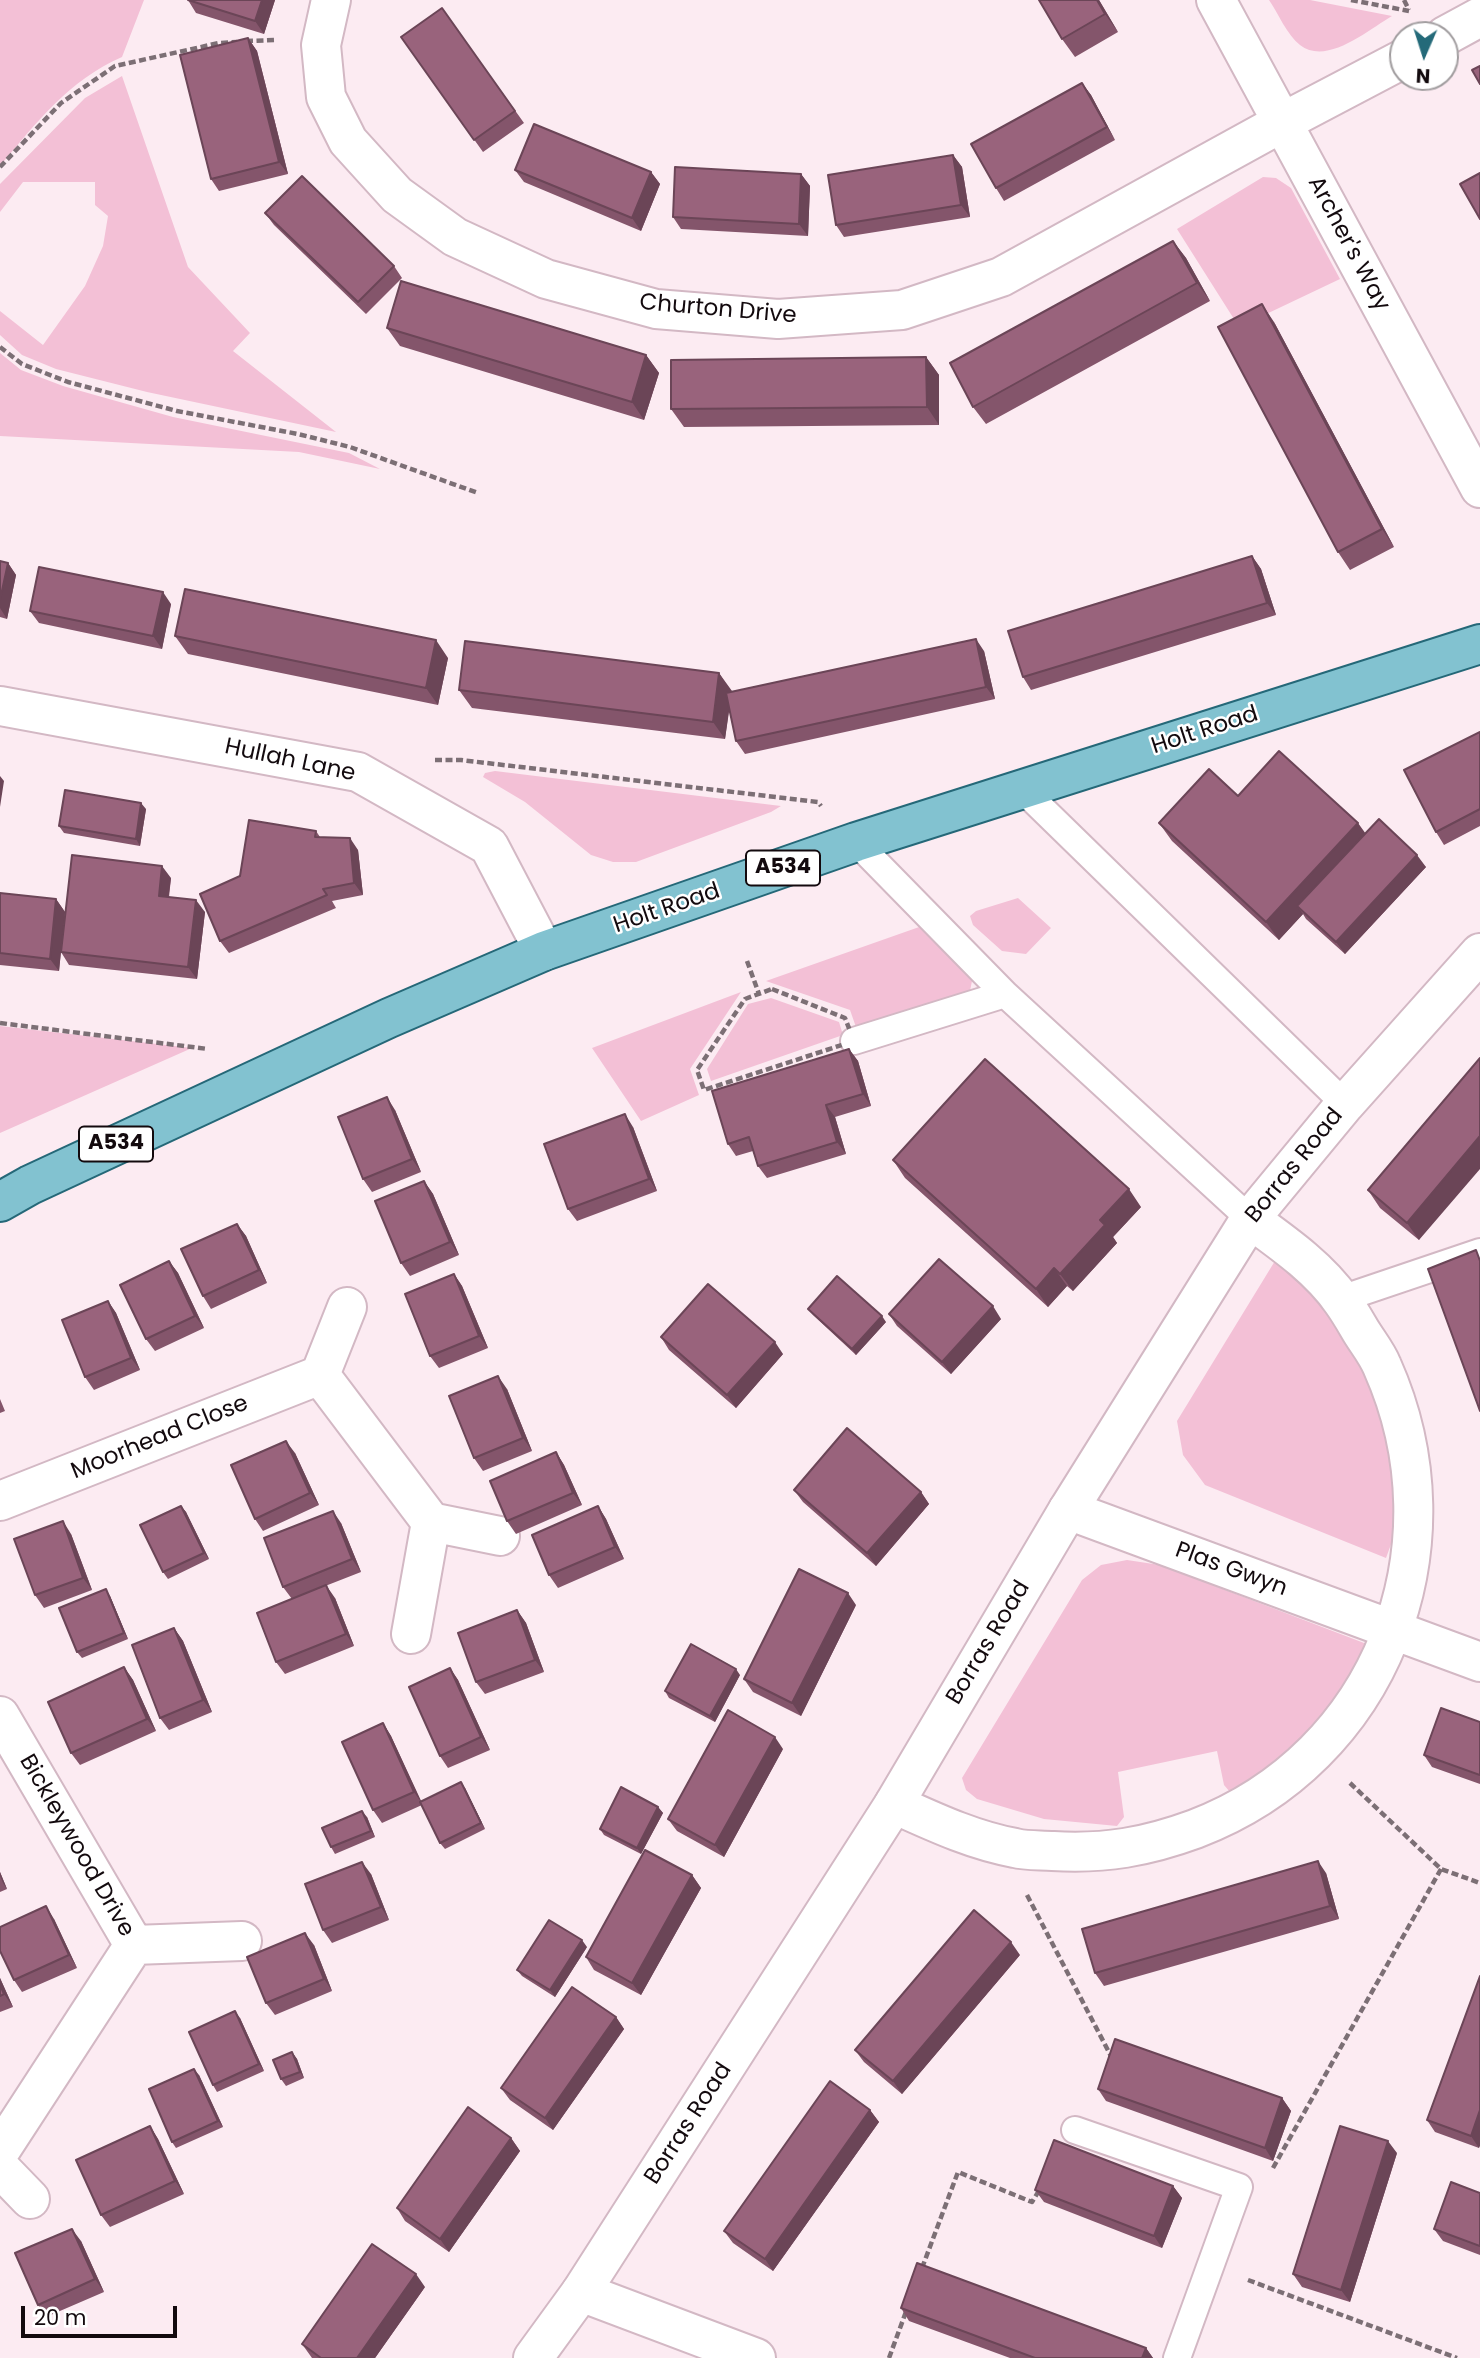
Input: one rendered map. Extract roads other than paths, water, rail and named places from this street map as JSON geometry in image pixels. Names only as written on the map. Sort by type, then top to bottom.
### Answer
[{"type":"main road","name":"Holt Road","points":[[0,1202],[30,1185],[256,1078],[544,951],[856,842],[1480,645]]},
{"type":"street","name":"Churton Drive","points":[[331,0],[321,45],[326,97],[348,141],[397,195],[455,237],[546,279],[656,309],[778,319],[902,310],[1001,277],[1389,65]]},
{"type":"street","name":"Archer's Way","points":[[1216,0],[1480,488]]},
{"type":"street","points":[[1459,29],[1480,18]]},
{"type":"street","name":"Hullah Lane","points":[[0,706],[358,772],[489,846],[544,951]]},
{"type":"street","name":"Borras Road","points":[[533,2358],[581,2292],[894,1804],[1068,1510],[1250,1219],[1345,1104],[1480,953]]},
{"type":"street","points":[[894,1804],[953,1832],[1017,1849],[1093,1853],[1161,1842],[1229,1816],[1283,1781],[1340,1725],[1377,1667],[1394,1630],[1407,1583],[1414,1526],[1406,1437],[1382,1365],[1341,1299],[1299,1256],[1250,1219]]},
{"type":"street","points":[[347,1307],[320,1375],[431,1522],[500,1536]]},
{"type":"street","name":"Moorhead Close","points":[[0,1501],[320,1375]]},
{"type":"street","name":"Plas Gwyn","points":[[1068,1510],[1480,1662]]},
{"type":"street","points":[[411,1634],[431,1522]]},
{"type":"street","name":"Bickleywood Drive","points":[[0,1716],[134,1945],[0,2151]]},
{"type":"street","points":[[134,1945],[242,1941]]},
{"type":"street","points":[[0,2168],[30,2199]]},
{"type":"street","points":[[581,2292],[756,2358]]},
{"type":"lane","points":[[1023,789],[1345,1104]]},
{"type":"lane","points":[[856,842],[1006,994],[1250,1219]]},
{"type":"lane","points":[[855,1041],[1006,994]]},
{"type":"lane","points":[[1341,1299],[1480,1252]]},
{"type":"lane","points":[[1075,2130],[1239,2187],[1177,2358]]}]
